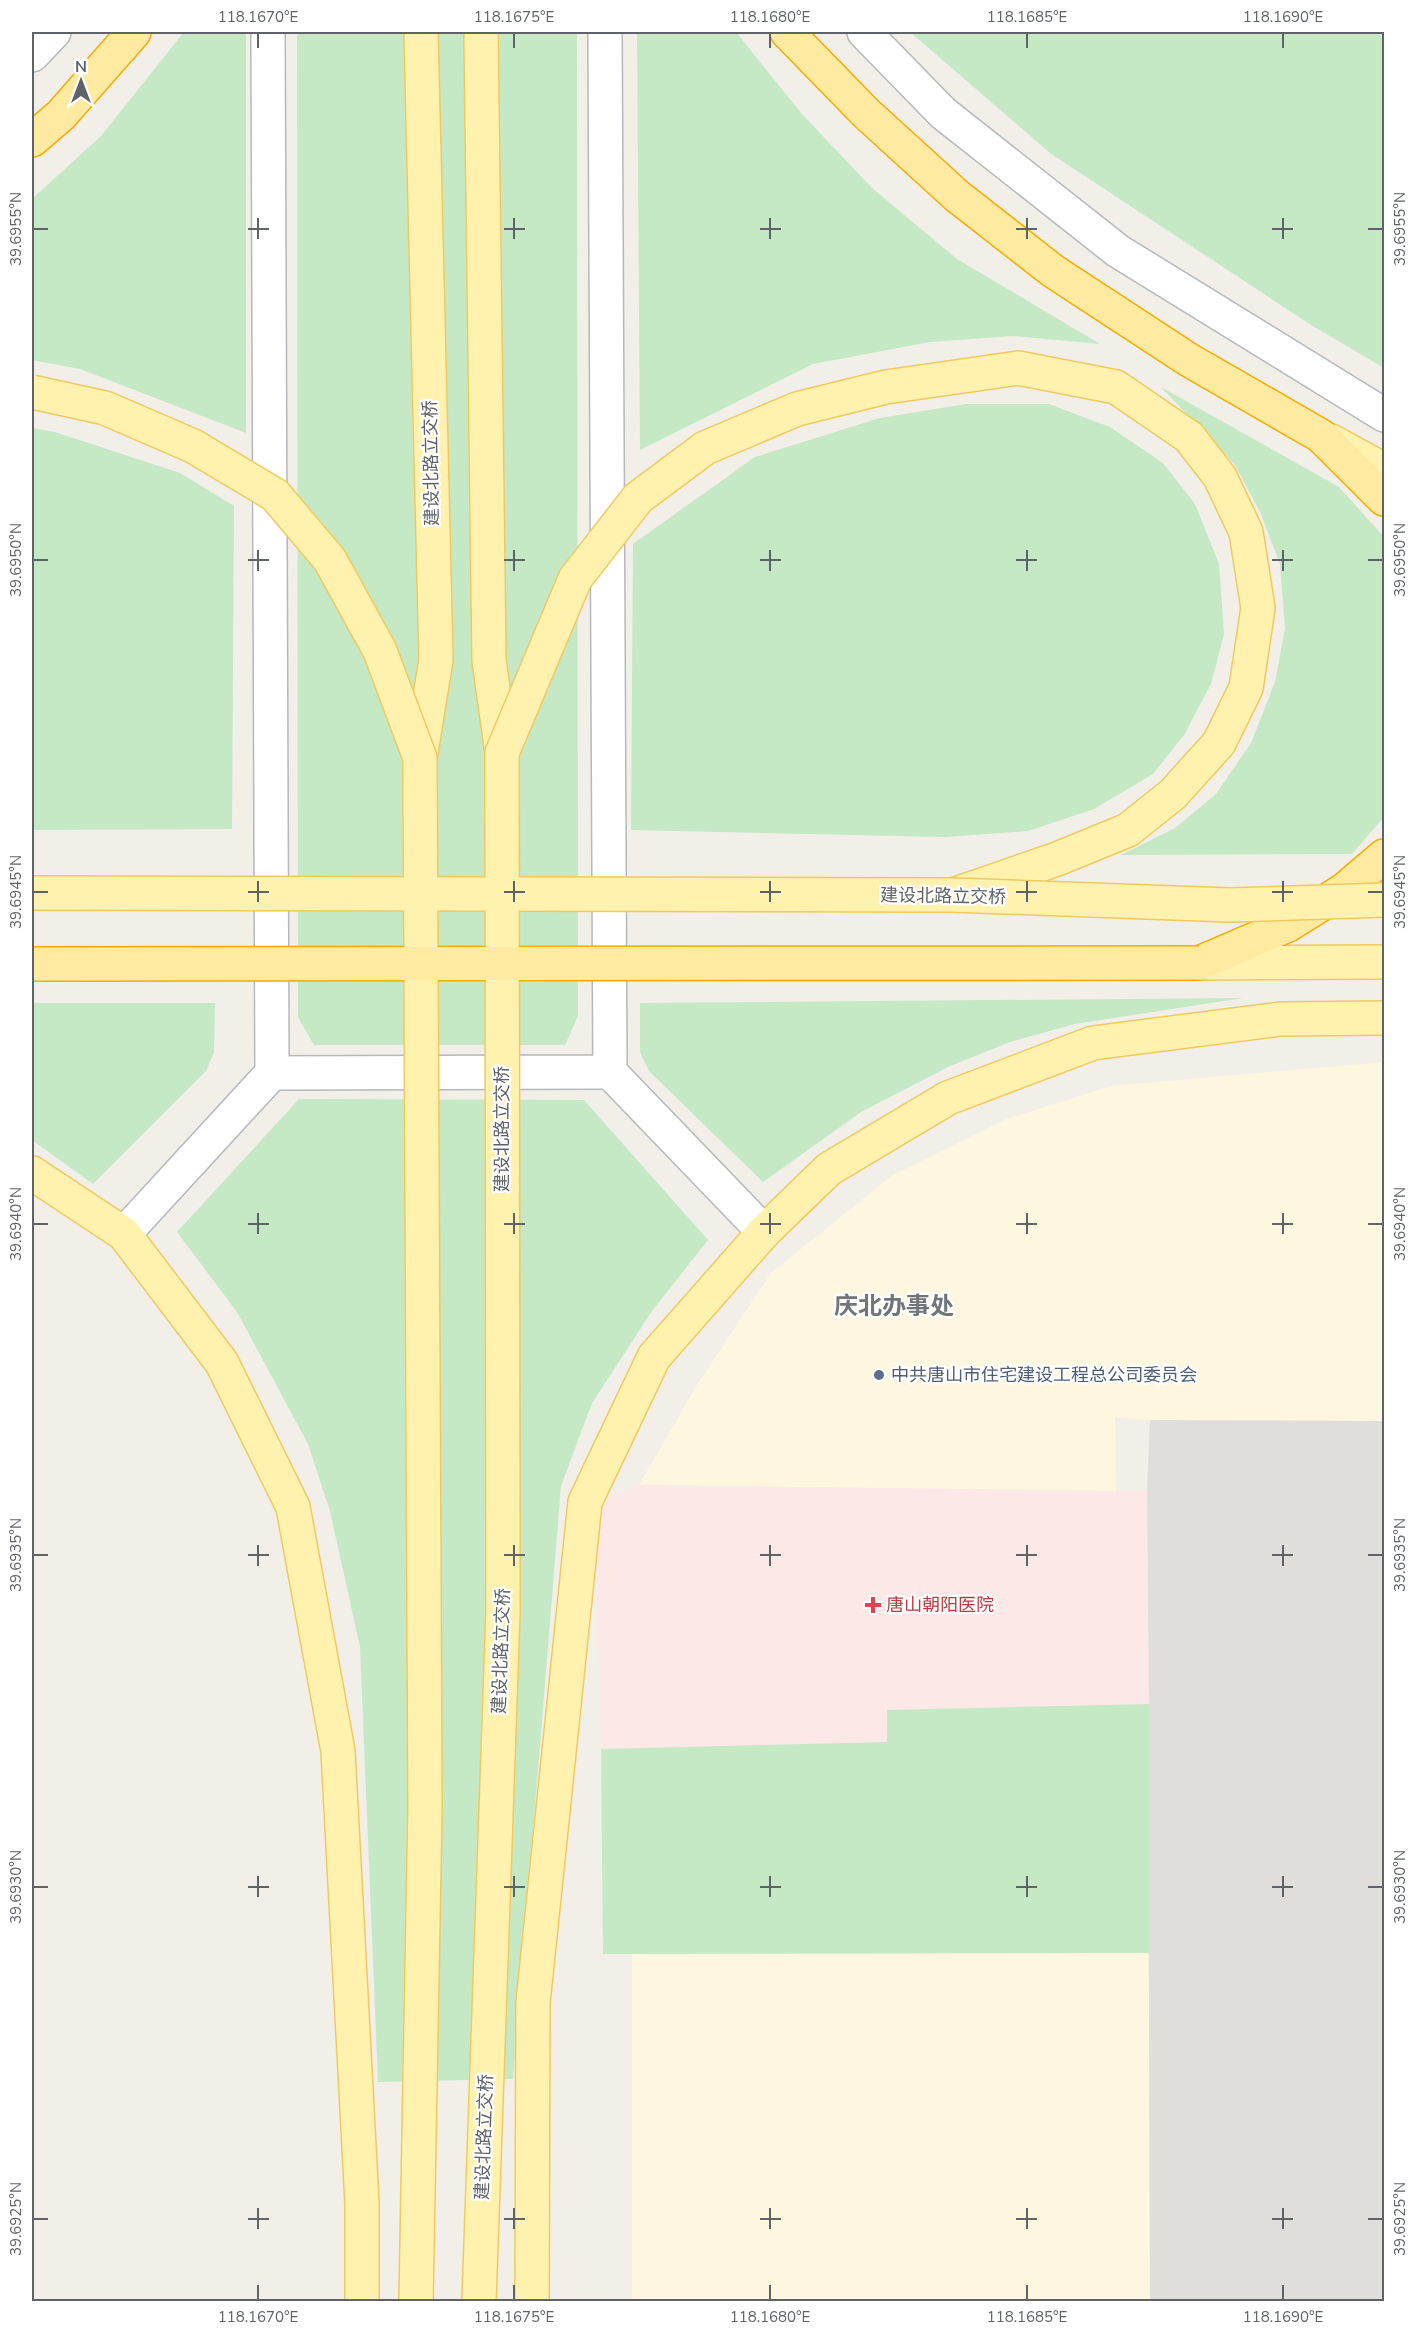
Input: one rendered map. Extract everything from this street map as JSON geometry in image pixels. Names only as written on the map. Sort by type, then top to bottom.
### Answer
[{"type":"highway","points":[[32,140],[61,115],[134,32]]},
{"type":"highway","points":[[787,32],[866,113],[957,196],[1053,271],[1189,360],[1321,436],[1384,499]]},
{"type":"highway","points":[[32,964],[1199,963],[1288,925],[1335,896],[1384,856]]},
{"type":"main road","name":"建设北路立交桥","points":[[416,2301],[424,1808],[420,758],[436,660],[422,32]]},
{"type":"main road","name":"建设北路立交桥","points":[[479,2301],[503,1612],[502,753],[489,660],[481,32]]},
{"type":"main road","points":[[502,753],[575,579],[638,498],[705,448],[797,409],[886,387],[1018,368],[1116,387],[1189,437],[1220,477],[1246,532],[1258,608],[1246,688],[1219,743],[1173,794],[1128,830],[1057,859],[952,895]]},
{"type":"main road","points":[[32,392],[105,408],[194,446],[275,495],[330,560],[380,651],[420,758]]},
{"type":"main road","points":[[1321,436],[1384,470]]},
{"type":"main road","name":"建设北路立交桥","points":[[32,893],[952,895],[1230,904],[1335,896],[1384,900]]},
{"type":"main road","points":[[1199,963],[1384,962]]},
{"type":"main road","points":[[532,2301],[533,2003],[585,1502],[654,1357],[764,1232],[829,1169],[948,1098],[1093,1043],[1281,1019],[1384,1018]]},
{"type":"main road","points":[[32,1173],[124,1234],[222,1363],[293,1508],[339,1751],[362,2203],[362,2301]]},
{"type":"street","points":[[32,56],[54,32]]},
{"type":"street","points":[[124,1234],[272,1073],[268,32]]},
{"type":"street","points":[[605,32],[610,1072],[764,1232]]},
{"type":"street","points":[[864,32],[943,113],[1118,250],[1384,414]]},
{"type":"street","points":[[272,1073],[610,1072]]},
{"type":"shaded area","points":[[1384,1062],[1384,1421],[1150,1420],[1115,1417],[1116,1492],[639,1485],[697,1385],[771,1273],[893,1175],[1004,1120],[1111,1086]]},
{"type":"shaded area","points":[[1150,1420],[1384,1421],[1384,2301],[1150,2302],[1147,1491]]},
{"type":"shaded area","name":"唐山朝阳医院","points":[[639,1485],[1147,1491],[1149,1704],[887,1710],[888,1742],[601,1749],[595,1506]]},
{"type":"shaded area","points":[[632,1953],[1149,1953],[1150,2301],[632,2301]]},
{"type":"green space","points":[[184,32],[246,32],[246,433],[80,369],[32,360],[32,199],[101,136]]},
{"type":"green space","points":[[300,32],[575,32],[577,36],[578,1016],[565,1045],[314,1045],[298,1017],[297,36]]},
{"type":"green space","points":[[637,32],[736,32],[801,113],[872,188],[957,259],[1100,344],[1013,336],[930,342],[813,364],[640,450]]},
{"type":"green space","points":[[910,32],[1384,32],[1384,368],[1311,325],[1050,153]]},
{"type":"green space","points":[[1161,387],[1339,487],[1384,537],[1384,817],[1352,854],[1121,855],[1175,828],[1216,794],[1251,743],[1275,682],[1285,629],[1280,564],[1261,514],[1235,465]]},
{"type":"green space","points":[[966,404],[1049,404],[1110,427],[1163,463],[1195,504],[1219,564],[1224,634],[1211,684],[1184,735],[1153,774],[1094,809],[1028,831],[946,837],[631,830],[633,544],[755,457],[880,418]]},
{"type":"green space","points":[[32,428],[55,432],[180,473],[234,506],[232,829],[32,830]]},
{"type":"green space","points":[[1243,998],[1075,1024],[1010,1042],[950,1066],[861,1112],[763,1182],[649,1071],[640,1052],[640,1003]]},
{"type":"green space","points":[[32,1003],[215,1003],[214,1052],[206,1071],[93,1184],[32,1140]]},
{"type":"green space","points":[[299,1099],[584,1100],[708,1240],[652,1311],[592,1403],[561,1486],[513,2079],[378,2082],[360,1647],[330,1511],[308,1444],[237,1312],[177,1232]]},
{"type":"green space","points":[[1149,1704],[1149,1953],[603,1954],[601,1749],[887,1742],[887,1710]]},
{"type":"place","name":"中共唐山市住宅建设工程总公司委员会","points":[[879,1375]]},
{"type":"place","name":"唐山朝阳医院","points":[[873,1605]]},
{"type":"district","name":"庆北办事处","points":[[894,1306]]}]
